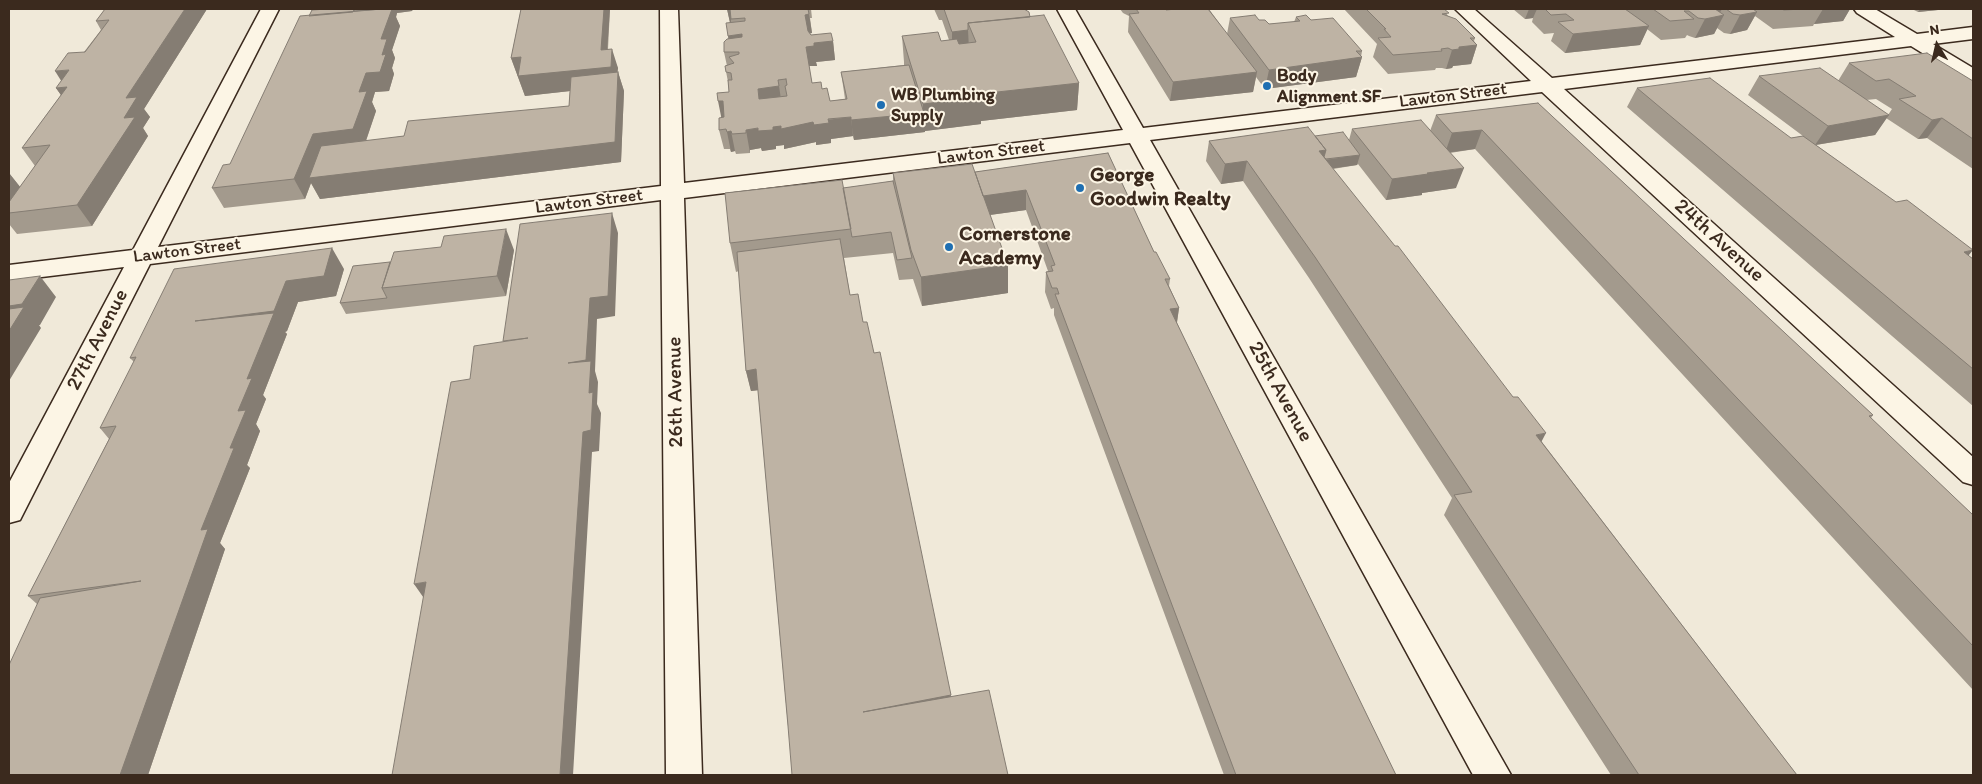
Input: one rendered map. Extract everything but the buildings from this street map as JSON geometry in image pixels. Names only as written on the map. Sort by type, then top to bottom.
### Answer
[{"type":"street","name":"27th Avenue","points":[[9,511],[270,9]]},
{"type":"street","name":"26th Avenue","points":[[669,9],[684,775]]},
{"type":"street","name":"25th Avenue","points":[[1066,9],[1493,775]]},
{"type":"street","name":"24th Avenue","points":[[1464,9],[1973,474]]},
{"type":"street","points":[[1862,9],[1973,76]]},
{"type":"street","name":"Lawton Street","points":[[9,273],[1973,33]]},
{"type":"place","name":"Body Alignment SF","points":[[1267,86]]},
{"type":"place","name":"WB Plumbing Supply","points":[[881,105]]},
{"type":"place","name":"George Goodwin Realty","points":[[1080,188]]},
{"type":"place","name":"Cornerstone Academy","points":[[949,247]]}]
